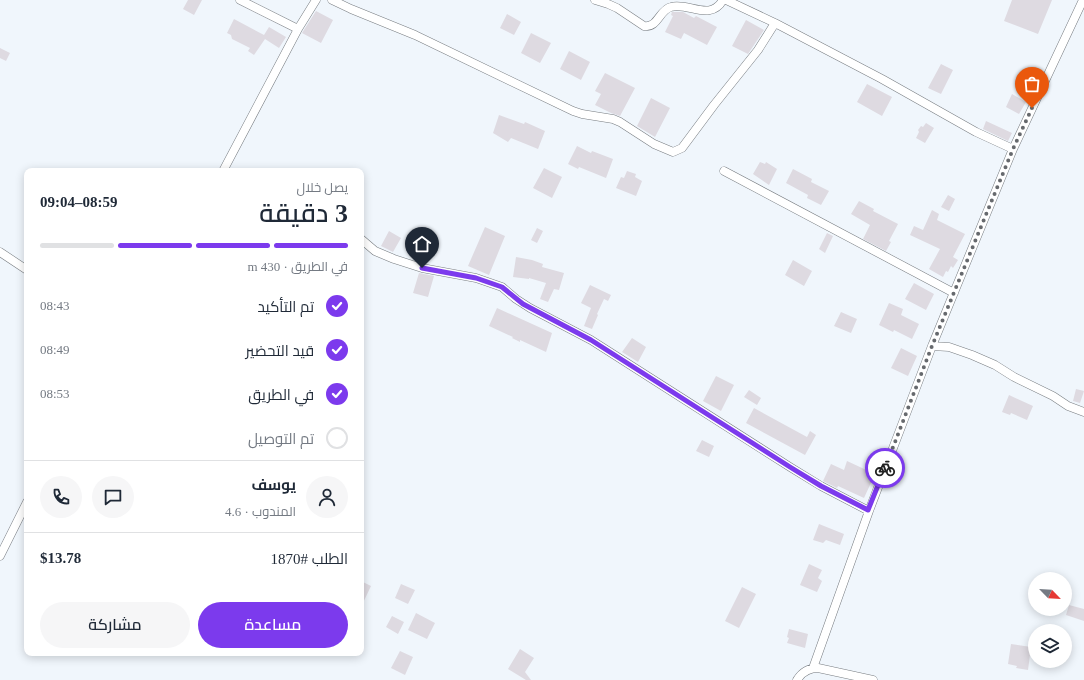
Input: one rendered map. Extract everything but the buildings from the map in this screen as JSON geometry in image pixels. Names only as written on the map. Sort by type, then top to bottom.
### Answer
[{"type":"street","points":[[240,0],[298,29]]},
{"type":"street","points":[[225,168],[298,29],[316,0]]},
{"type":"street","points":[[332,0],[351,10],[415,35],[582,114],[613,119],[620,122],[654,144],[673,152],[682,148],[758,50],[775,23]]},
{"type":"street","points":[[595,0],[608,4],[644,26],[648,26],[652,25],[665,10],[670,7],[676,6],[705,11],[717,8],[723,0]]},
{"type":"street","points":[[726,0],[775,23],[882,79],[976,132],[1013,149]]},
{"type":"street","points":[[813,668],[868,510],[932,346],[1013,149],[1083,0]]},
{"type":"street","points":[[724,171],[954,292]]},
{"type":"street","points":[[364,242],[375,251],[422,268],[476,278],[502,287],[521,302],[591,340],[821,486],[868,510]]},
{"type":"street","points":[[0,252],[24,268]]},
{"type":"street","points":[[932,346],[949,347],[996,365],[1014,377],[1053,396],[1068,406],[1084,412]]},
{"type":"street","points":[[0,556],[24,508]]},
{"type":"street","points":[[797,680],[804,672],[813,668],[873,680]]},
{"type":"way so far","points":[[885,468],[896,436],[954,292],[1013,149],[1032,108]]},
{"type":"route","points":[[422,268],[476,278],[502,287],[523,304],[591,340],[646,377],[821,486],[868,510],[885,468]]}]
